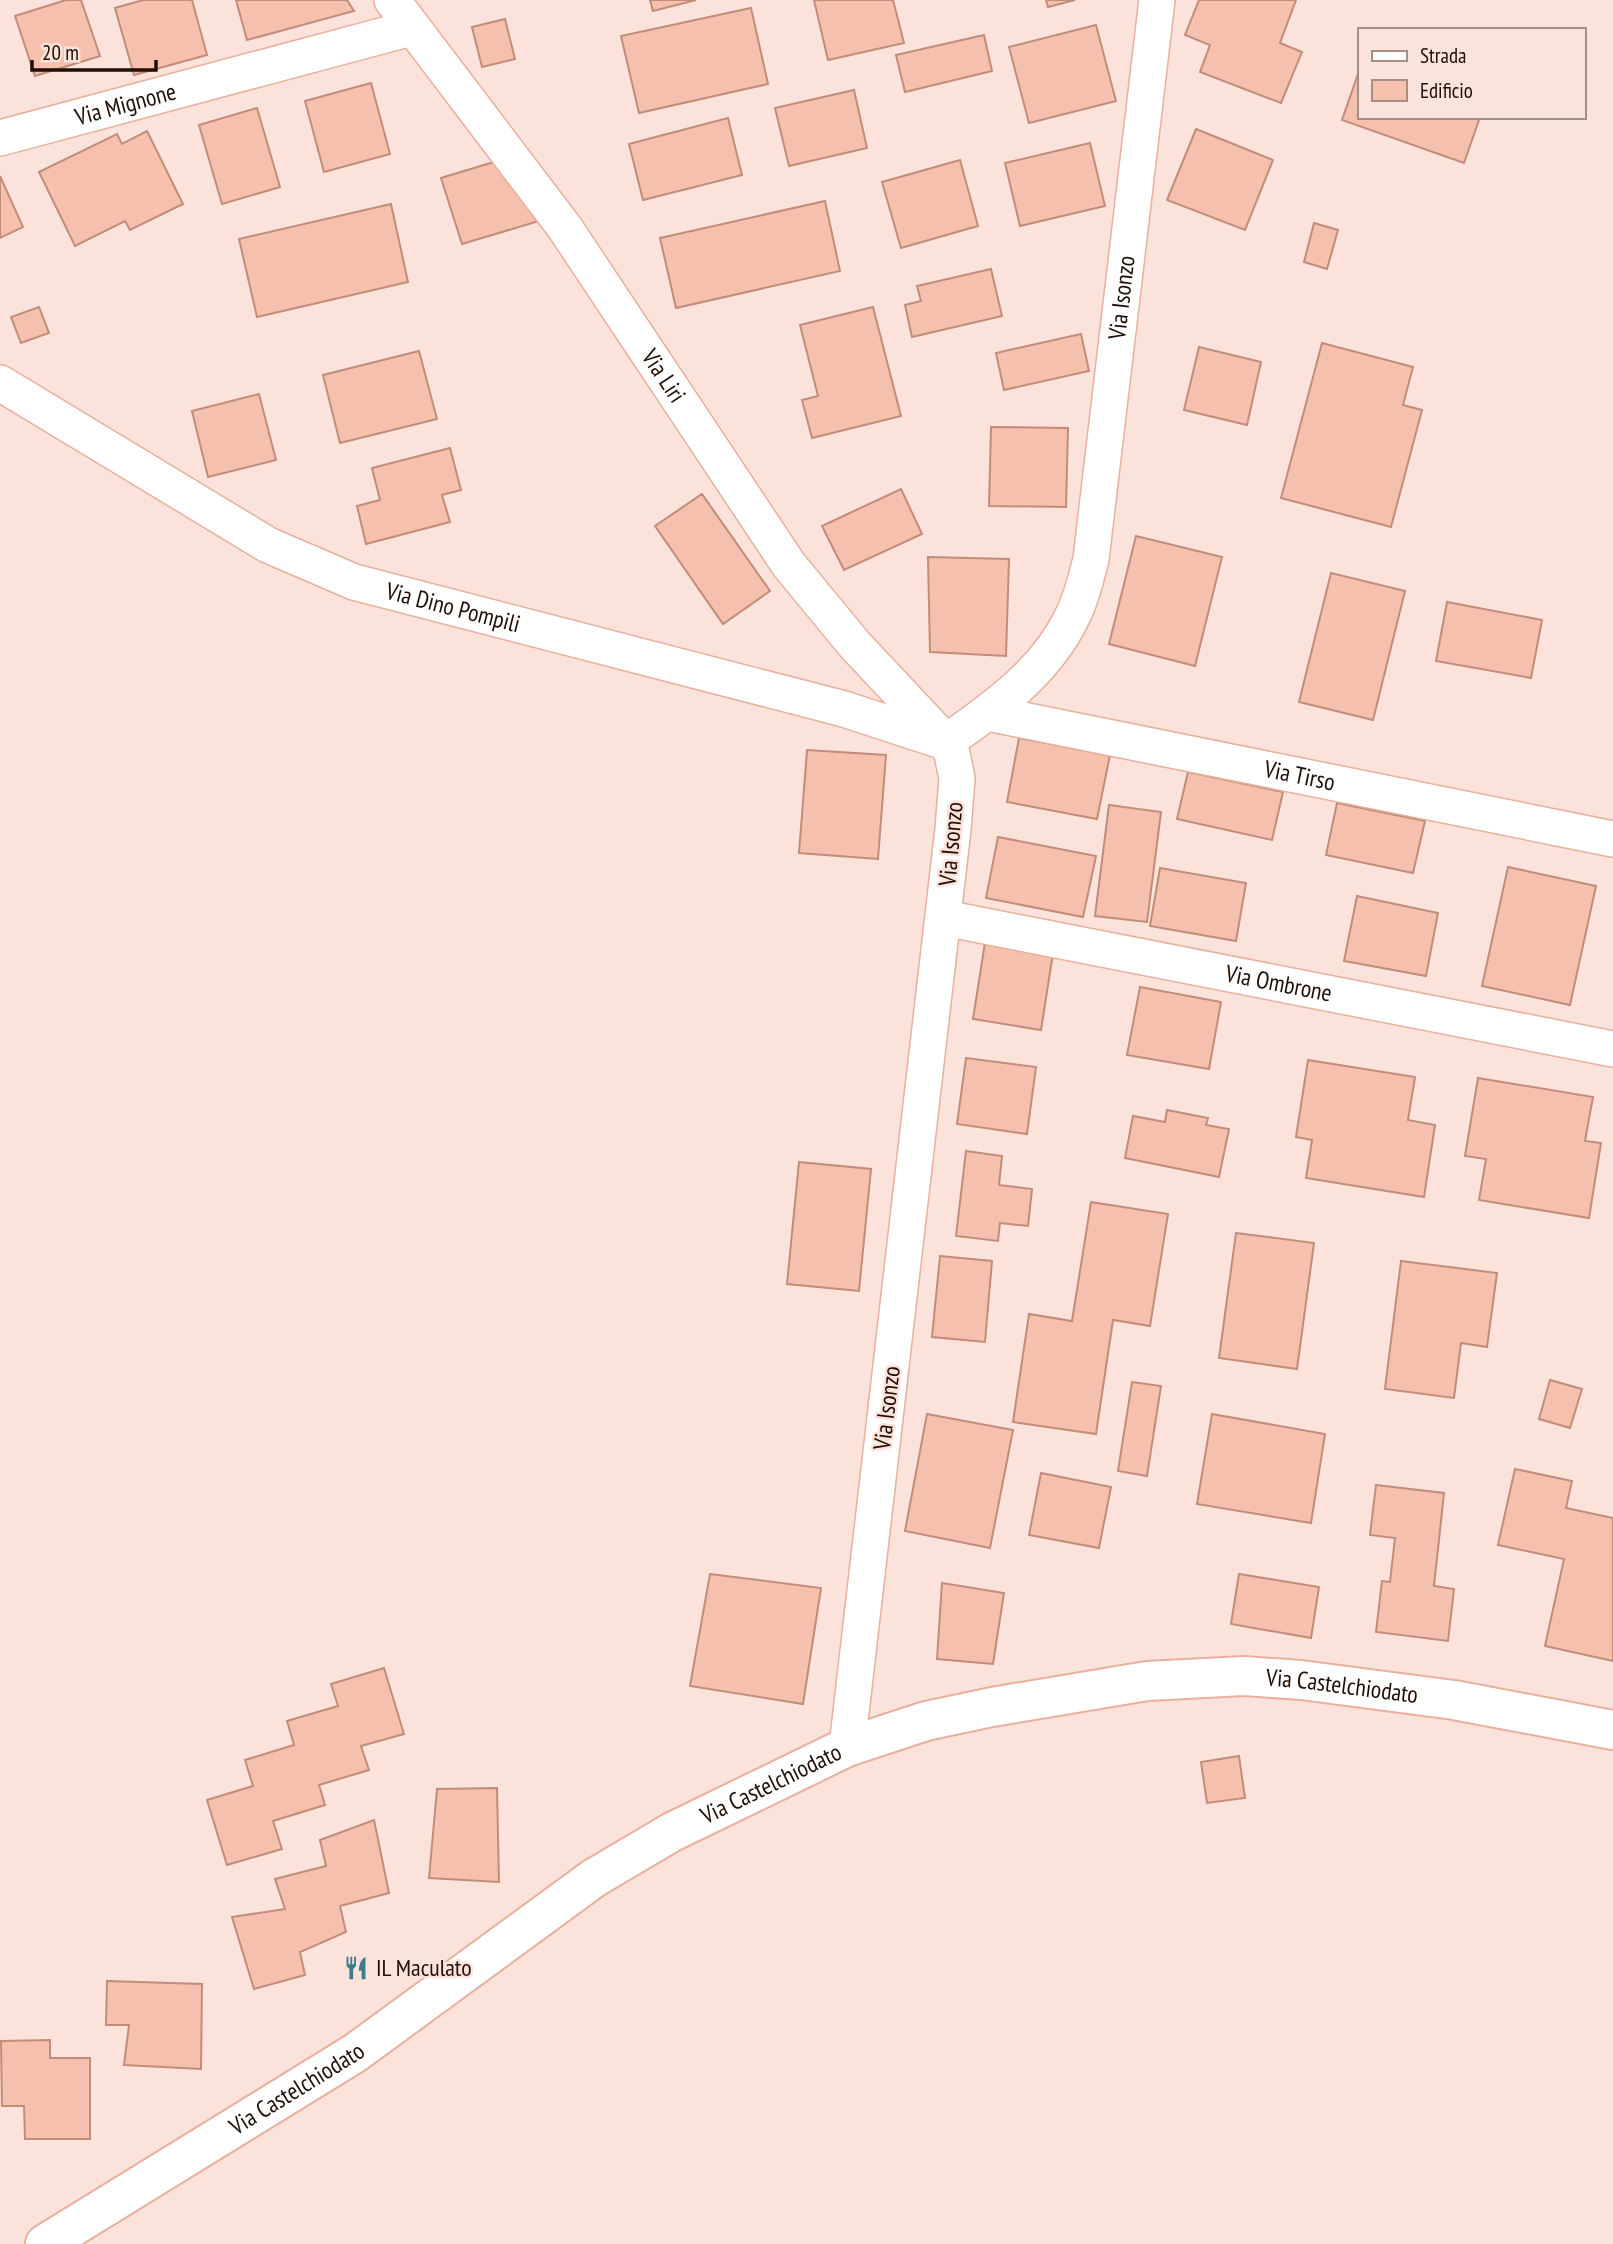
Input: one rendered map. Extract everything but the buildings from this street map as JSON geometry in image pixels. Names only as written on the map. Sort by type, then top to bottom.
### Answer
[{"type":"street","name":"Via Isonzo","points":[[847,1747],[957,778],[952,754],[946,742],[988,713],[1034,672],[1057,643],[1073,616],[1086,579],[1091,559],[1157,0]]},
{"type":"street","name":"Via Mignone","points":[[0,138],[402,14]]},
{"type":"street","name":"Via Liri","points":[[402,14],[565,228],[789,565],[855,645],[946,742]]},
{"type":"street","name":"Via Dino Pompili","points":[[0,383],[268,545],[354,582],[844,709],[946,742]]},
{"type":"street","name":"Via Tirso","points":[[988,713],[1613,839]]},
{"type":"street","name":"Via Ombrone","points":[[943,918],[1613,1049]]},
{"type":"street","name":"Via Castelchiodato","points":[[45,2244],[355,2053],[594,1878],[632,1854],[847,1747],[926,1721],[1147,1681],[1220,1676],[1301,1680],[1428,1697],[1613,1730]]},
{"type":"place","name":"IL Maculato","points":[[356,1968]]}]
